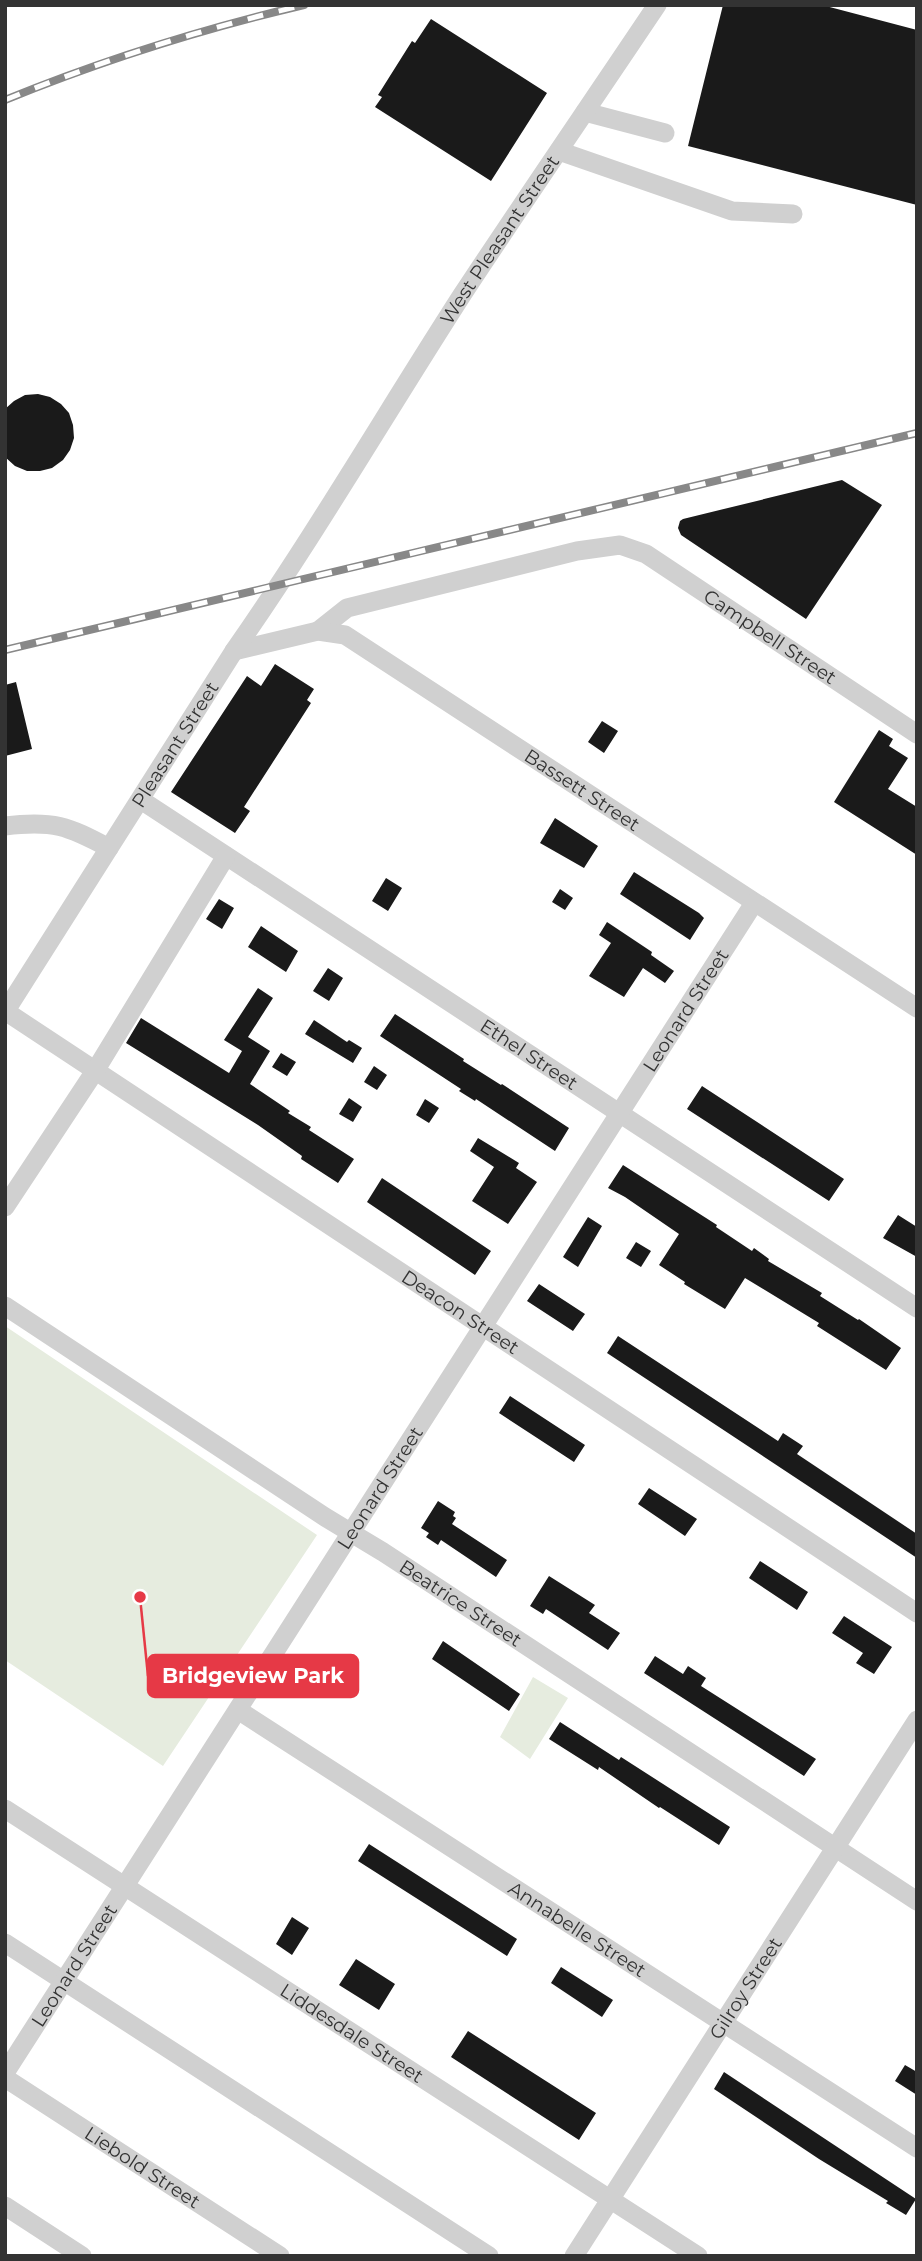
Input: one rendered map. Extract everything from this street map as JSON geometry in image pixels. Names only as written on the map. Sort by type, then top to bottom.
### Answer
[{"type":"street","name":"West Pleasant Street","points":[[348,478],[462,296],[657,5]]},
{"type":"street","points":[[585,112],[664,133]]},
{"type":"street","points":[[559,151],[732,211],[793,214]]},
{"type":"street","name":"Pleasant Street","points":[[5,1011],[234,651],[348,478]]},
{"type":"street","name":"Campbell Street","points":[[318,631],[346,608],[577,551],[620,545],[646,554],[917,734]]},
{"type":"street","name":"Bassett Street","points":[[234,651],[318,631],[345,635],[917,1008]]},
{"type":"street","name":"Ethel Street","points":[[141,800],[917,1308]]},
{"type":"street","points":[[5,826],[36,822],[59,824],[109,848]]},
{"type":"street","points":[[5,1207],[95,1071],[226,856]]},
{"type":"street","name":"Leonard Street","points":[[5,2073],[754,903]]},
{"type":"street","name":"Deacon Street","points":[[5,1011],[917,1613]]},
{"type":"street","name":"Beatrice Street","points":[[5,1306],[917,1901]]},
{"type":"street","name":"Annabelle Street","points":[[238,1710],[917,2148]]},
{"type":"street","name":"Gilroy Street","points":[[573,2256],[917,1720]]},
{"type":"street","name":"Liddesdale Street","points":[[5,1809],[698,2256]]},
{"type":"street","points":[[5,1943],[489,2256]]},
{"type":"street","name":"Liebold Street","points":[[5,2078],[280,2256]]},
{"type":"street","points":[[5,2206],[82,2256]]},
{"type":"shaded area","points":[[5,1326],[317,1535],[163,1766],[5,1660]]},
{"type":"shaded area","points":[[533,1677],[568,1698],[530,1759],[500,1737]]},
{"type":"building","points":[[723,5],[822,5],[917,30],[917,205],[688,146]]},
{"type":"building","points":[[431,19],[547,93],[491,181],[375,107],[382,97],[378,95],[412,41],[415,43]]},
{"type":"building","points":[[25,395],[50,397],[69,413],[74,438],[63,460],[52,468],[27,471],[15,466],[5,457],[5,409]]},
{"type":"building","points":[[842,480],[882,505],[806,619],[681,535],[678,528],[683,519]]},
{"type":"building","points":[[275,664],[314,689],[307,700],[311,703],[244,807],[250,811],[235,833],[171,792],[247,676],[261,686]]},
{"type":"building","points":[[16,682],[32,749],[5,756],[5,685]]},
{"type":"building","points":[[602,721],[618,731],[604,753],[588,742]]},
{"type":"building","points":[[879,730],[893,739],[889,746],[908,758],[888,789],[917,807],[917,855],[834,802]]},
{"type":"building","points":[[555,818],[598,846],[584,868],[540,843]]},
{"type":"building","points":[[634,872],[704,918],[690,940],[620,894]]},
{"type":"building","points":[[386,878],[402,888],[388,911],[372,901]]},
{"type":"building","points":[[560,889],[573,898],[565,910],[552,902]]},
{"type":"building","points":[[219,899],[234,908],[222,929],[206,919]]},
{"type":"building","points":[[607,922],[652,952],[651,955],[674,971],[665,983],[643,968],[624,997],[589,976],[611,943],[599,935]]},
{"type":"building","points":[[261,926],[298,951],[286,972],[248,947]]},
{"type":"building","points":[[328,968],[343,978],[329,1001],[313,991]]},
{"type":"building","points":[[258,988],[273,998],[248,1037],[270,1051],[250,1084],[311,1127],[309,1130],[354,1159],[338,1183],[301,1159],[302,1156],[258,1125],[126,1043],[141,1018],[229,1073],[242,1051],[224,1040]]},
{"type":"building","points":[[395,1014],[569,1128],[555,1151],[476,1099],[475,1101],[459,1091],[461,1089],[380,1036]]},
{"type":"building","points":[[314,1020],[347,1042],[349,1040],[362,1048],[353,1063],[305,1034]]},
{"type":"building","points":[[281,1053],[296,1062],[287,1076],[272,1067]]},
{"type":"building","points":[[374,1066],[387,1075],[377,1090],[364,1082]]},
{"type":"building","points":[[702,1086],[844,1179],[829,1201],[687,1109]]},
{"type":"building","points":[[349,1098],[362,1107],[353,1122],[339,1114]]},
{"type":"building","points":[[425,1099],[439,1108],[429,1123],[416,1115]]},
{"type":"building","points":[[478,1138],[519,1163],[516,1168],[537,1182],[508,1224],[472,1201],[494,1167],[470,1151]]},
{"type":"building","points":[[623,1165],[717,1225],[716,1227],[752,1251],[754,1248],[769,1259],[768,1261],[822,1293],[820,1296],[901,1348],[886,1370],[817,1326],[819,1323],[745,1278],[725,1309],[659,1265],[679,1234],[608,1188]]},
{"type":"building","points":[[382,1178],[491,1251],[475,1275],[367,1202]]},
{"type":"building","points":[[898,1215],[917,1227],[917,1257],[883,1238]]},
{"type":"building","points":[[588,1217],[602,1226],[578,1267],[563,1257]]},
{"type":"building","points":[[636,1242],[651,1251],[641,1267],[626,1258]]},
{"type":"building","points":[[539,1284],[585,1314],[573,1331],[527,1301]]},
{"type":"building","points":[[618,1336],[778,1441],[783,1433],[803,1446],[797,1454],[917,1534],[917,1558],[607,1353]]},
{"type":"building","points":[[510,1396],[585,1445],[574,1462],[499,1413]]},
{"type":"building","points":[[649,1488],[697,1519],[685,1536],[638,1504]]},
{"type":"building","points":[[438,1501],[455,1512],[453,1516],[456,1518],[452,1524],[507,1560],[496,1577],[441,1540],[438,1545],[426,1537],[429,1533],[421,1528]]},
{"type":"building","points":[[760,1561],[808,1592],[797,1610],[749,1578]]},
{"type":"building","points":[[549,1576],[595,1605],[589,1613],[620,1633],[608,1650],[546,1609],[543,1614],[530,1606]]},
{"type":"building","points":[[844,1616],[892,1647],[874,1674],[856,1663],[863,1653],[832,1633]]},
{"type":"building","points":[[443,1641],[520,1694],[509,1711],[432,1659]]},
{"type":"building","points":[[655,1656],[683,1674],[688,1666],[706,1678],[701,1686],[816,1759],[804,1776],[644,1673]]},
{"type":"building","points":[[560,1722],[619,1760],[621,1757],[730,1827],[719,1845],[599,1767],[598,1770],[549,1739]]},
{"type":"building","points":[[369,1844],[517,1939],[507,1956],[358,1861]]},
{"type":"building","points":[[292,1917],[309,1928],[292,1955],[276,1944]]},
{"type":"building","points":[[356,1959],[395,1984],[379,2010],[339,1985]]},
{"type":"building","points":[[561,1967],[613,2000],[602,2017],[551,1983]]},
{"type":"building","points":[[468,2031],[596,2113],[579,2140],[451,2057]]},
{"type":"building","points":[[905,2065],[917,2072],[917,2095],[895,2081]]},
{"type":"building","points":[[724,2072],[916,2199],[906,2215],[714,2089]]},
{"type":"railway","points":[[5,100],[153,46],[304,5]]},
{"type":"railway","points":[[5,650],[917,433]]},
{"type":"place","name":"Bridgeview Park","points":[[140,1597]]}]
